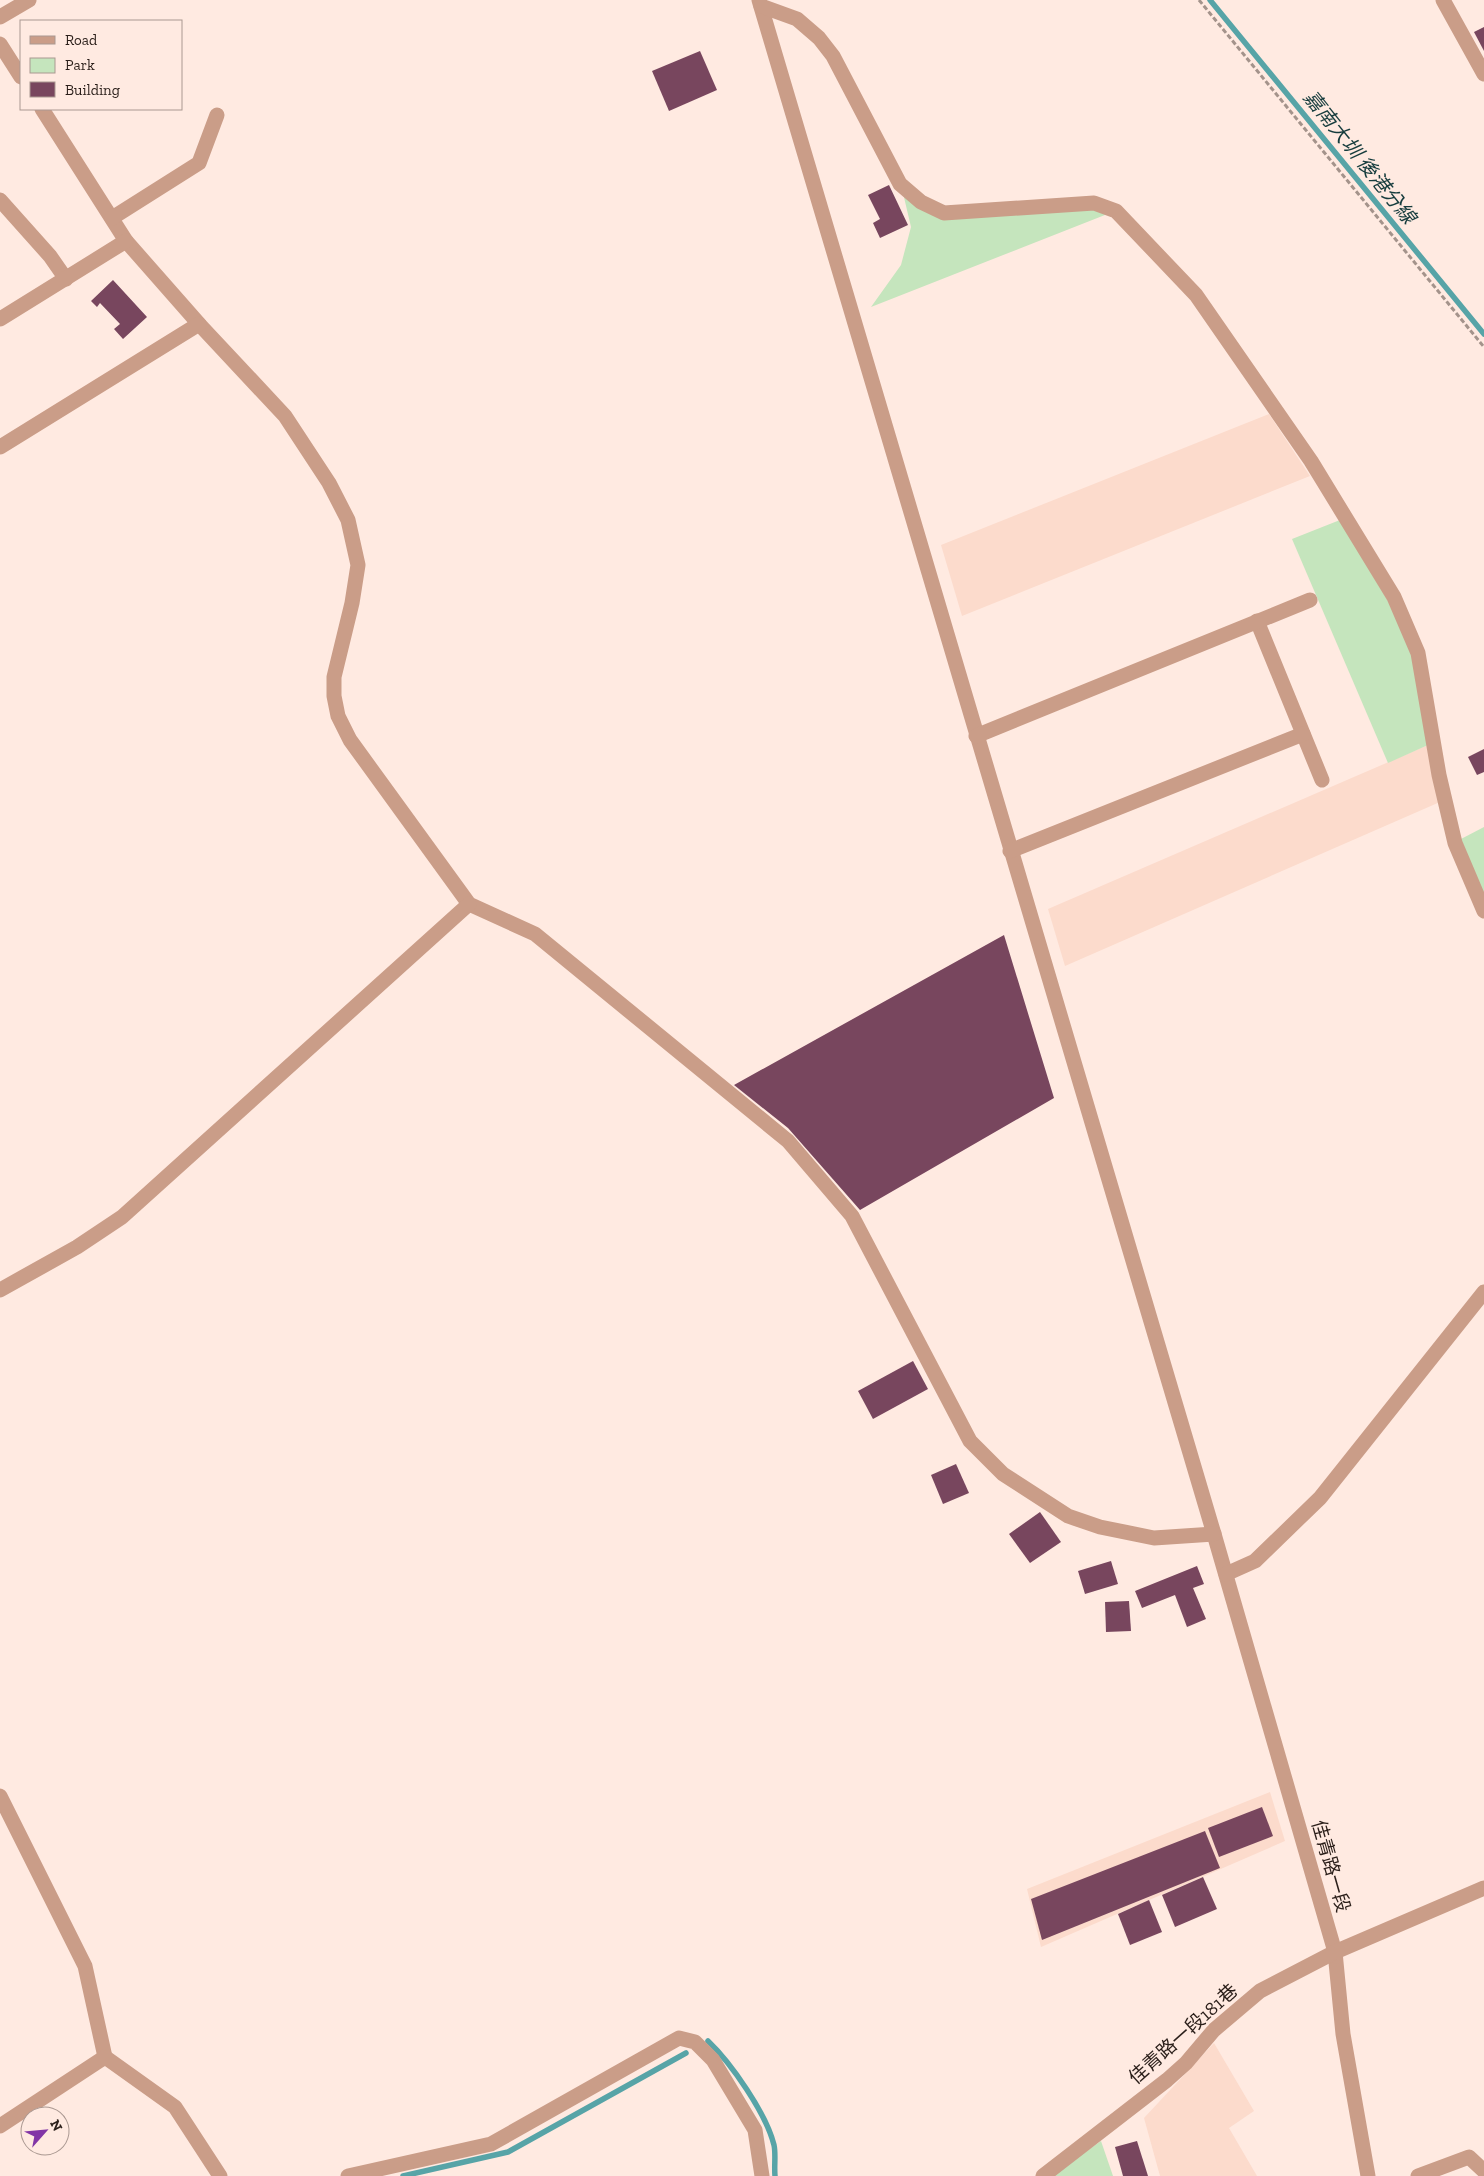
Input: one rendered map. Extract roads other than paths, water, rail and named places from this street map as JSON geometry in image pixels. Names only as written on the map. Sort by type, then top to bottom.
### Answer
[{"type":"street","points":[[0,17],[29,0]]},
{"type":"street","points":[[1443,0],[1484,74]]},
{"type":"street","points":[[760,3],[797,19],[818,38],[833,56],[900,184],[921,202],[944,213],[1094,203],[1116,212],[1196,295],[1311,461],[1394,596],[1418,653],[1439,775],[1455,843],[1484,911]]},
{"type":"street","name":"佳青路一段","points":[[760,3],[1226,1574],[1335,1952],[1343,2034],[1368,2176]]},
{"type":"street","points":[[0,44],[20,75]]},
{"type":"street","points":[[43,110],[126,241],[199,324],[285,416],[329,483],[348,520],[358,565],[352,602],[334,677],[334,696],[338,716],[350,740],[469,904],[534,934],[788,1141],[852,1216],[970,1441],[1003,1474],[1068,1516],[1100,1527],[1154,1538],[1214,1534]]},
{"type":"street","points":[[112,218],[200,163],[217,115]]},
{"type":"street","points":[[0,200],[50,256],[66,279]]},
{"type":"street","points":[[0,319],[126,241]]},
{"type":"street","points":[[0,447],[199,324]]},
{"type":"street","points":[[976,736],[1310,600]]},
{"type":"street","points":[[1257,621],[1322,780]]},
{"type":"street","points":[[1010,851],[1304,734]]},
{"type":"street","points":[[0,1290],[77,1247],[122,1217],[469,904]]},
{"type":"street","points":[[1226,1574],[1255,1561],[1320,1498],[1484,1292]]},
{"type":"street","points":[[0,1796],[85,1966],[105,2057],[175,2107],[220,2176]]},
{"type":"street","name":"佳青路一段181巷","points":[[1042,2176],[1167,2080],[1186,2063],[1214,2030],[1260,1991],[1335,1952],[1484,1888]]},
{"type":"street","points":[[348,2176],[491,2144],[679,2038],[695,2042],[714,2060],[755,2130],[762,2176]]},
{"type":"street","points":[[0,2126],[105,2057]]},
{"type":"street","points":[[1418,2176],[1469,2156],[1484,2171]]},
{"type":"waterway","name":"嘉南大圳 後港分線","points":[[1210,0],[1484,334]]},
{"type":"waterway","points":[[708,2041],[737,2075],[764,2118],[774,2145],[775,2176]]},
{"type":"waterway","points":[[403,2176],[508,2152],[686,2053]]}]
